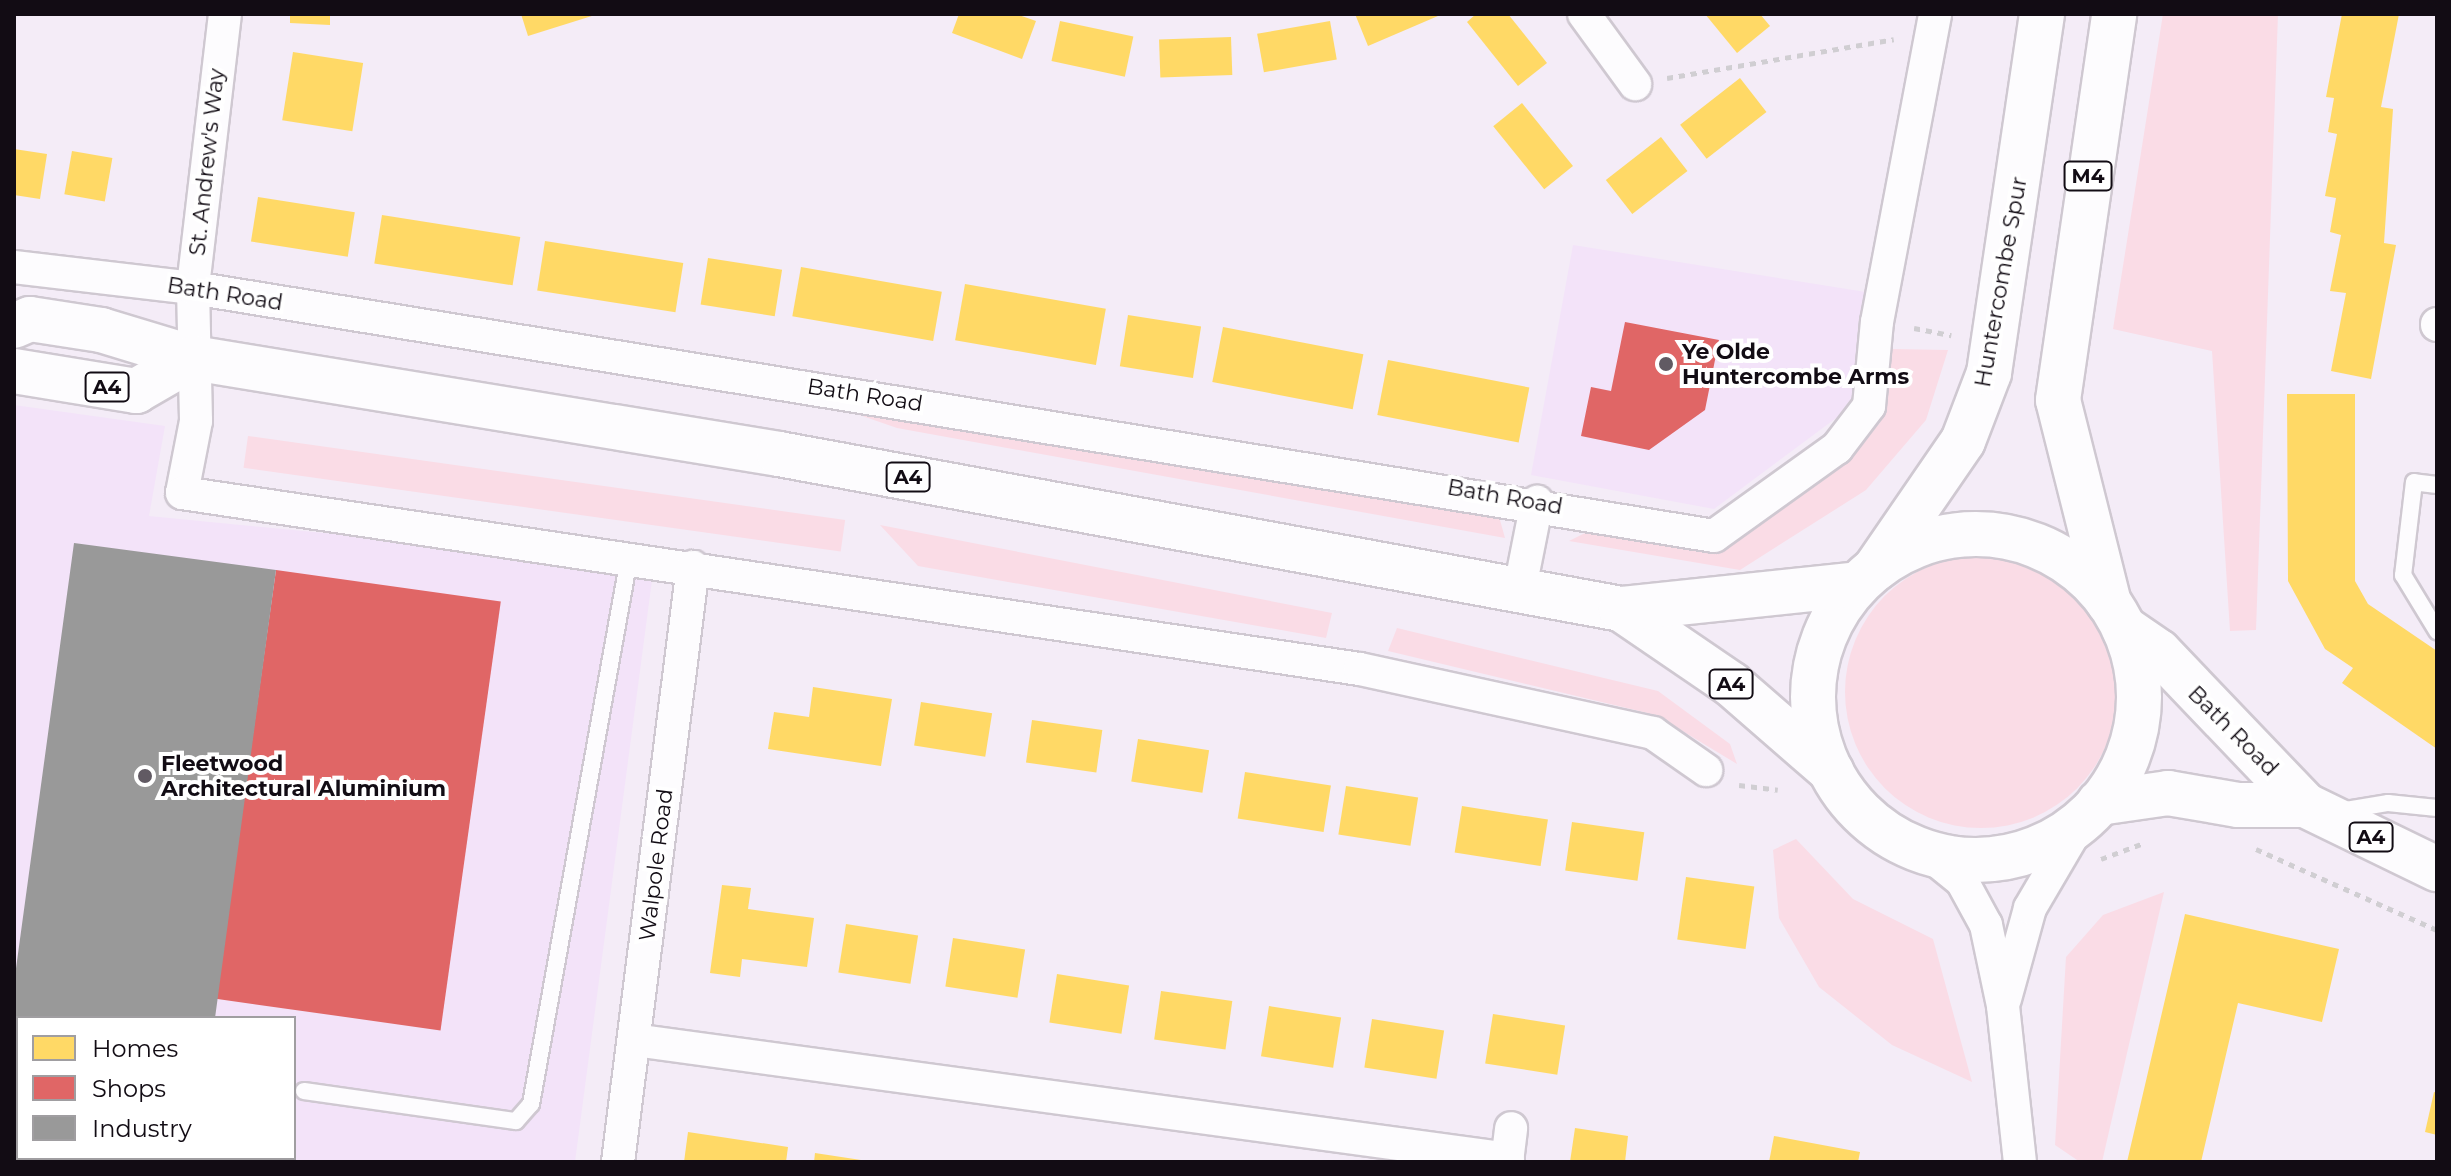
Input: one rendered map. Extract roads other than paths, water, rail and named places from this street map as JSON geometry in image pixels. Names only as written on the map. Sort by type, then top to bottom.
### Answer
[{"type":"main road","name":"Huntercombe Spur","points":[[1831,771],[1814,715],[1816,661],[1866,576],[1963,441],[1989,373],[2042,14]]},
{"type":"main road","name":"M4","points":[[2114,14],[2058,400],[2117,616]]},
{"type":"main road","name":"A4","points":[[14,326],[30,319],[144,337],[193,358],[779,454],[1621,609],[1866,576]]},
{"type":"main road","name":"A4","points":[[14,371],[136,391],[193,358]]},
{"type":"main road","name":"Bath Road","points":[[1866,576],[1926,541],[2006,536],[2058,556],[2117,616],[2159,652],[2314,809],[2437,869]]},
{"type":"main road","name":"A4","points":[[1621,609],[1731,684],[1831,771]]},
{"type":"main road","points":[[1831,771],[1869,819],[1925,851],[2006,857],[2090,812],[2123,767],[2139,706],[2117,616]]},
{"type":"main road","name":"Bath Road","points":[[2090,812],[2168,793],[2238,805],[2314,809]]},
{"type":"street","name":"St. Andrew's Way","points":[[225,14],[193,288],[196,421],[182,493],[629,558]]},
{"type":"street","points":[[1584,14],[1635,84]]},
{"type":"street","name":"Bath Road","points":[[14,267],[193,288],[1537,502],[1714,536],[1837,448],[1869,406],[1877,322],[1933,23]]},
{"type":"street","points":[[1520,588],[1537,502]]},
{"type":"street","points":[[629,558],[1360,669],[1653,733],[1706,770]]},
{"type":"street","name":"Walpole Road","points":[[618,1162],[693,567]]},
{"type":"street","points":[[2003,1006],[2020,931],[2090,812]]},
{"type":"street","points":[[1925,851],[1962,881],[1978,908],[2003,1006],[2020,1162]]},
{"type":"street","points":[[634,1040],[1509,1150]]},
{"type":"lane","points":[[2437,485],[2414,482],[2403,575],[2437,631]]},
{"type":"lane","points":[[304,1091],[516,1121],[531,1104],[629,558]]},
{"type":"lane","points":[[2314,809],[2388,803],[2437,808]]},
{"type":"place","name":"Ye Olde Huntercombe Arms","points":[[1666,364]]},
{"type":"place","name":"Fleetwood Architectural Aluminium","points":[[145,776]]}]
